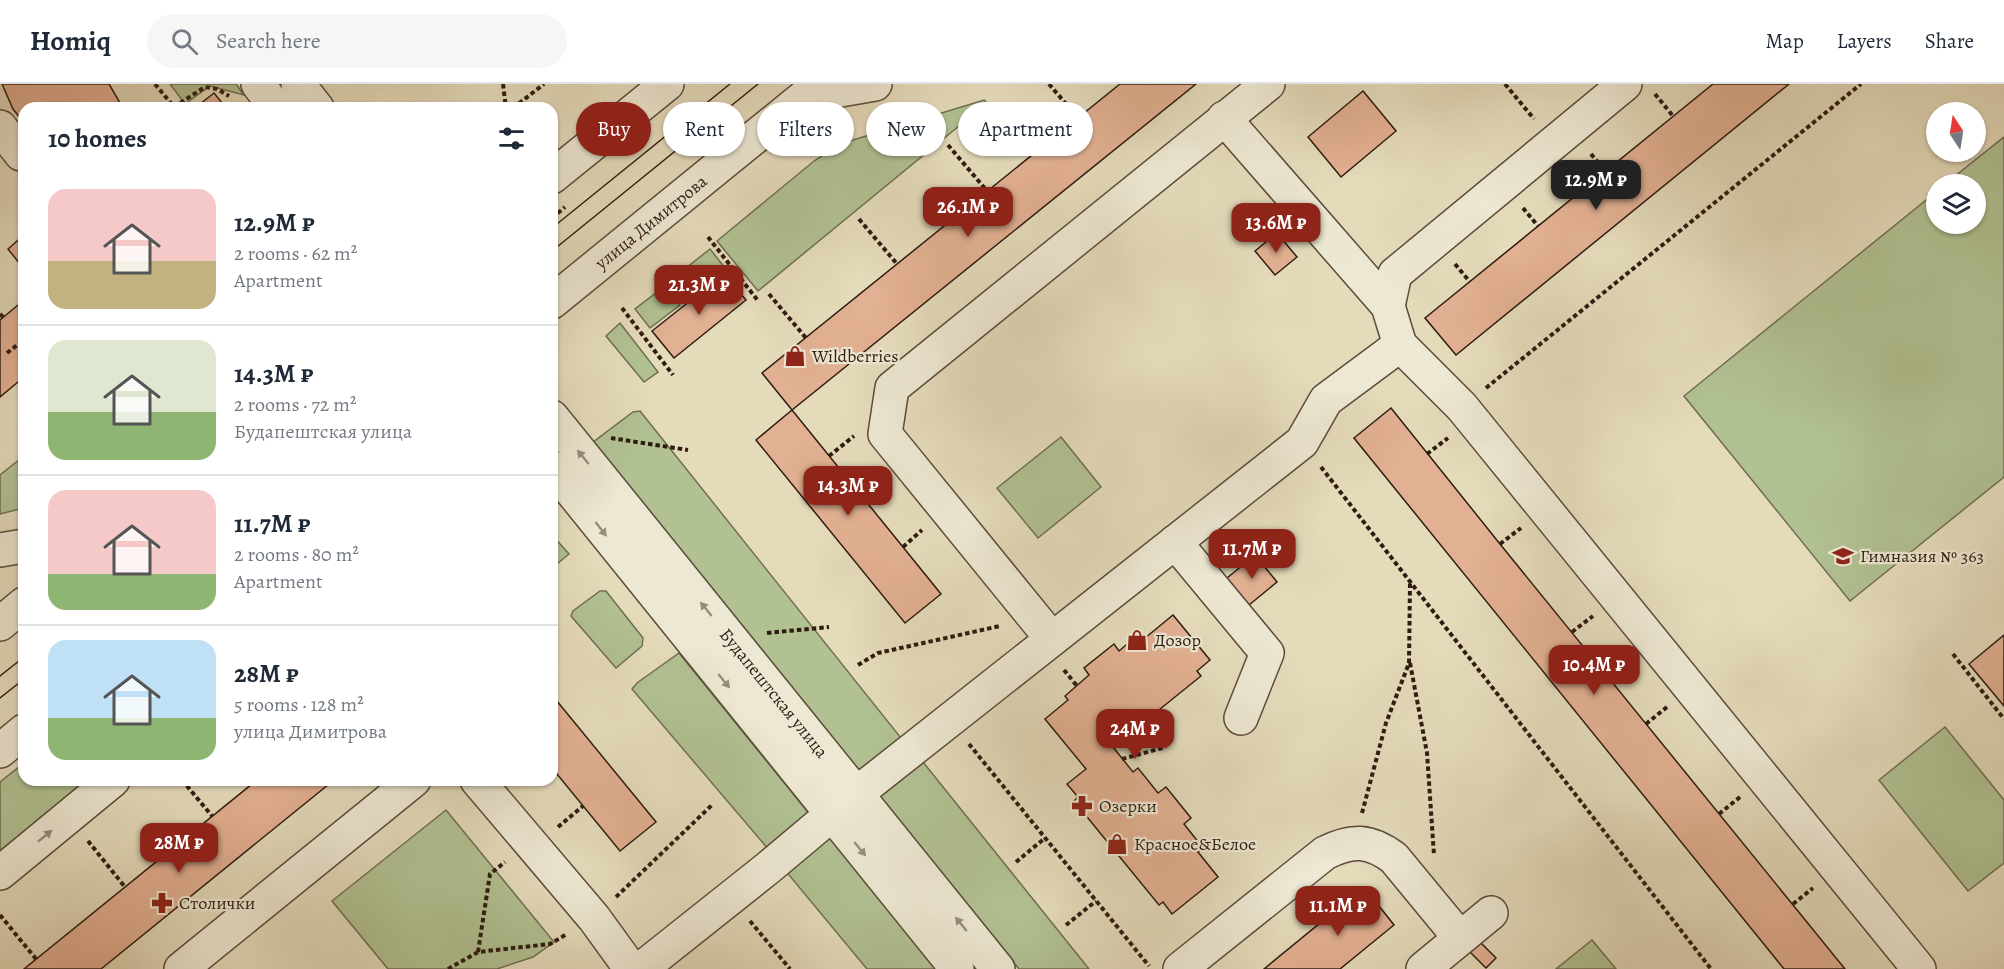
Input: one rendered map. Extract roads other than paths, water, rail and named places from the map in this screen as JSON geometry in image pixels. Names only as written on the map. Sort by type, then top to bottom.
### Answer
[{"type":"street","points":[[298,84],[312,102]]},
{"type":"street","points":[[558,172],[667,84]]},
{"type":"street","name":"улица Димитрова","points":[[558,297],[813,90],[875,84]]},
{"type":"street","points":[[1044,629],[885,434],[892,388],[1268,84]]},
{"type":"street","points":[[1388,306],[1395,274],[1554,143],[1639,88]]},
{"type":"street","points":[[246,91],[265,102]]},
{"type":"street","points":[[1224,118],[1388,306],[1400,345],[1462,407],[1919,969]]},
{"type":"street","points":[[0,127],[18,150]]},
{"type":"street","points":[[641,969],[949,720],[1044,629],[1175,542],[1302,442],[1326,400],[1400,345]]},
{"type":"street","name":"Будапештская улица","points":[[558,425],[844,804],[957,969]]},
{"type":"street","name":"Будапештская улица","points":[[558,474],[844,804],[998,969]]},
{"type":"street","points":[[1175,542],[1267,653],[1241,718]]},
{"type":"street","points":[[0,550],[18,547]]},
{"type":"street","points":[[0,624],[18,609]]},
{"type":"street","points":[[0,751],[18,736]]},
{"type":"street","points":[[0,873],[106,786]]},
{"type":"street","points":[[181,969],[407,786]]},
{"type":"street","points":[[482,786],[594,918],[631,969]]},
{"type":"street","points":[[1179,969],[1325,853],[1340,845],[1357,842],[1370,844],[1394,858],[1460,938]]},
{"type":"street","points":[[1434,966],[1460,938],[1491,913]]},
{"type":"tram line","points":[[558,223],[730,84]]},
{"type":"tram line","points":[[558,246],[758,84]]},
{"type":"tram line","points":[[0,676],[18,662]]},
{"type":"tram line","points":[[0,698],[18,684]]},
{"type":"place","name":"Wildberries","points":[[795,356]]},
{"type":"place","name":"Гимназия № 363","points":[[1843,556]]},
{"type":"place","name":"Дозор","points":[[1137,640]]},
{"type":"place","name":"Озерки","points":[[1082,806]]},
{"type":"place","name":"Красное&Белое","points":[[1117,844]]},
{"type":"place","name":"Столички","points":[[162,903]]}]
